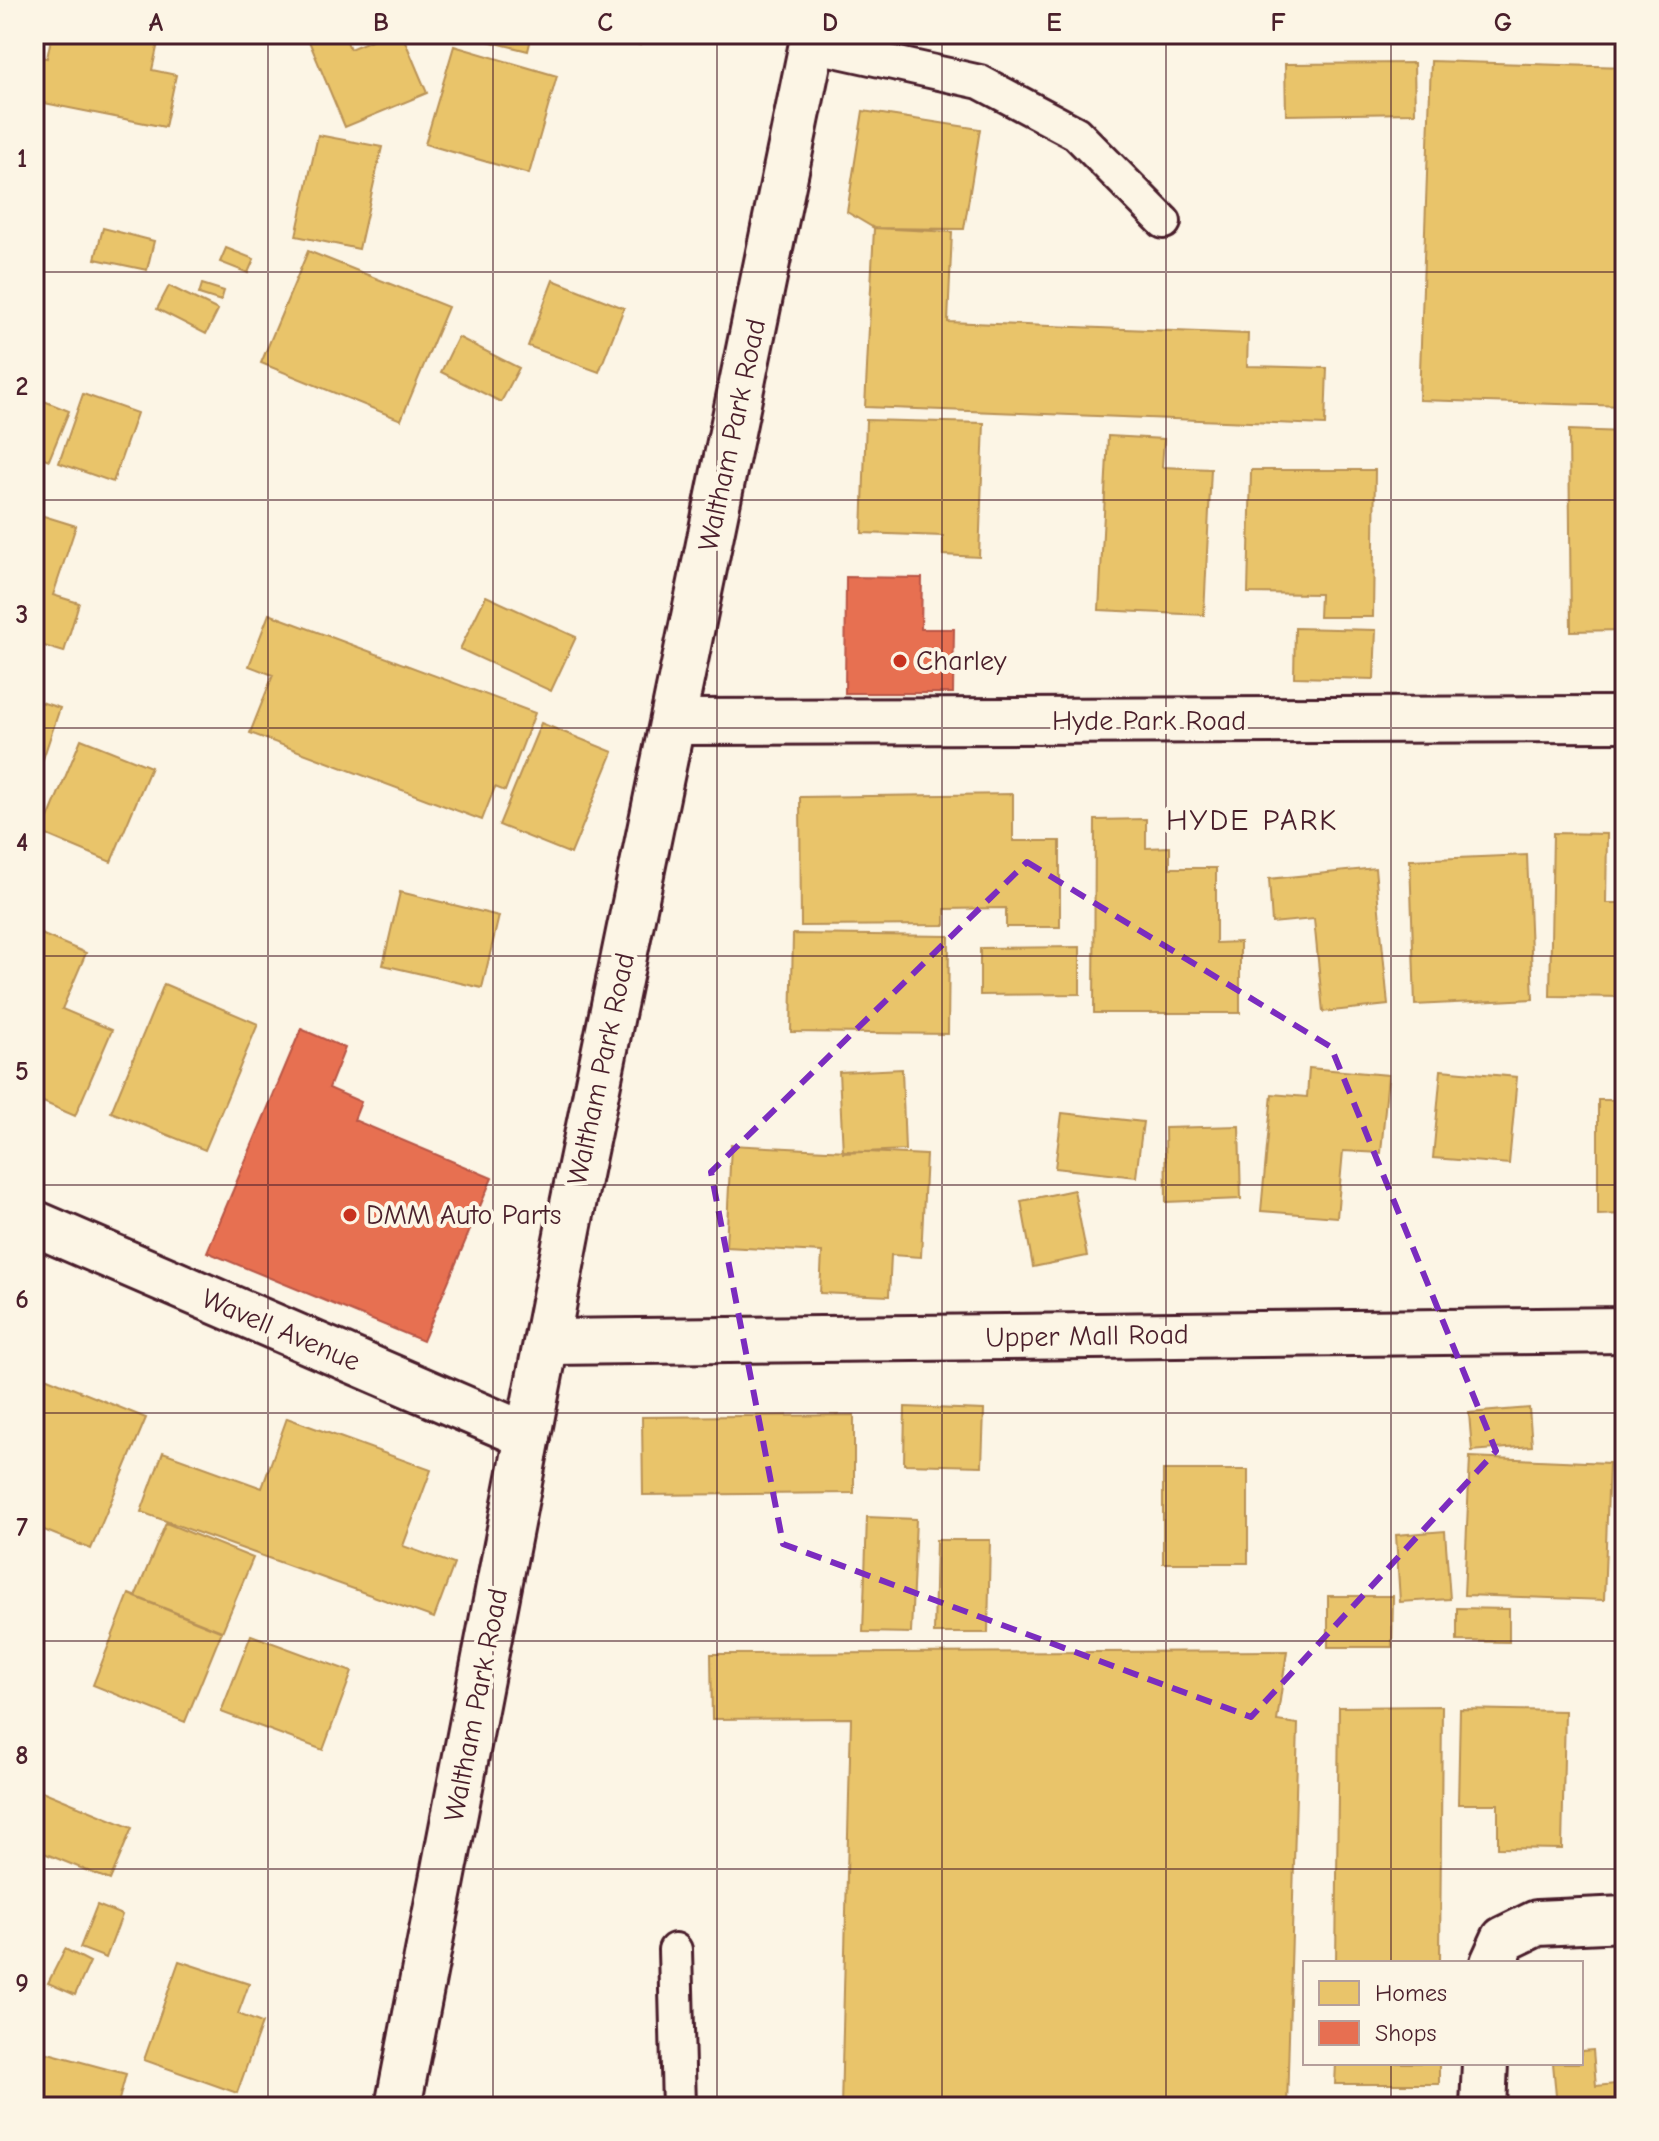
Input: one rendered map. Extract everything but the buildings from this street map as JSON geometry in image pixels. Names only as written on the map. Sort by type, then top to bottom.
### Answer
[{"type":"street","name":"Waltham Park Road","points":[[398,2107],[571,1214],[813,39]]},
{"type":"street","name":"Hyde Park Road","points":[[673,722],[1625,719]]},
{"type":"street","name":"Wavell Avenue","points":[[34,1223],[528,1436]]},
{"type":"street","name":"Upper Mall Road","points":[[548,1342],[1625,1330]]},
{"type":"street","points":[[1494,1961],[1504,1939],[1537,1923],[1625,1919]]},
{"type":"street","points":[[1483,2107],[1485,2065]]},
{"type":"lane","points":[[813,39],[980,82],[1076,133],[1164,222]]},
{"type":"lane","points":[[675,1950],[679,2107]]},
{"type":"highlighted area","points":[[1027,862],[1331,1047],[1496,1451],[1251,1717],[783,1544],[711,1172]]},
{"type":"place","name":"Charley","points":[[900,661]]},
{"type":"place","name":"DMM Auto Parts","points":[[350,1215]]},
{"type":"district","name":"HYDE PARK","points":[[1252,820]]}]
